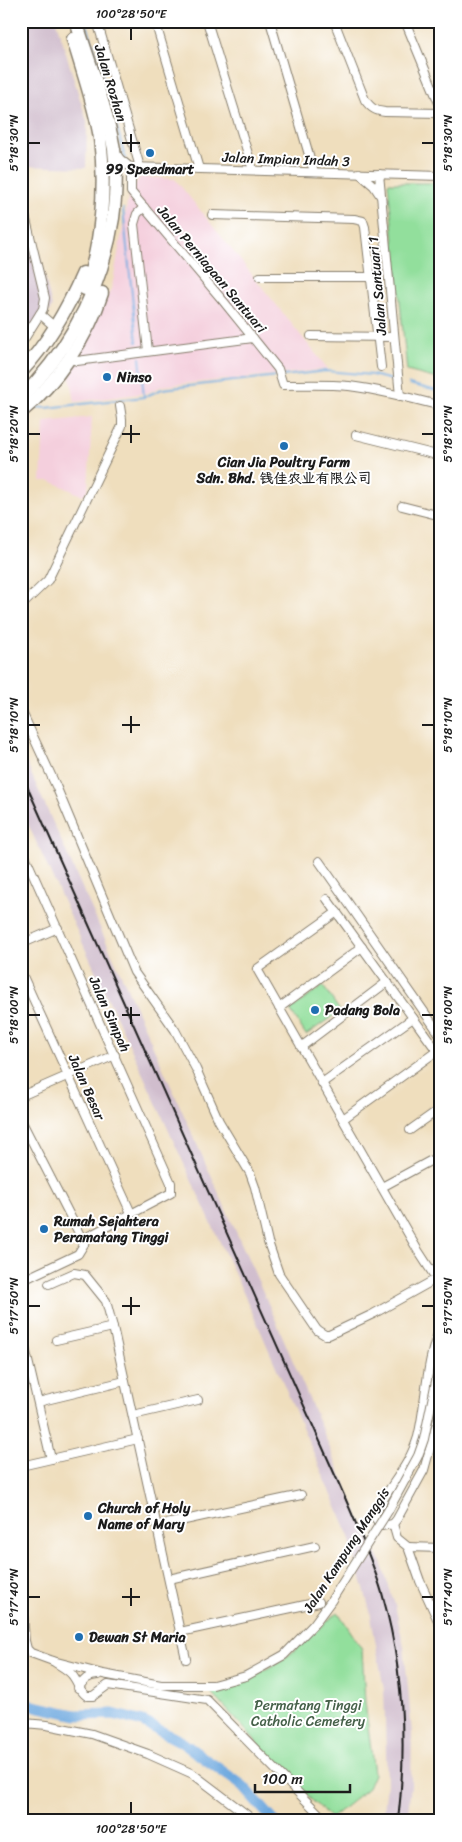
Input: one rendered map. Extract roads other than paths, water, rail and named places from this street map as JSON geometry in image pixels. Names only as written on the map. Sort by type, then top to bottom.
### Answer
[{"type":"main road","name":"Jalan Rozhan","points":[[21,386],[56,344],[85,301],[97,252],[102,185],[99,137],[67,21]]},
{"type":"main road","name":"Jalan Rozhan","points":[[21,398],[44,374],[62,350],[108,246],[116,184],[114,150],[106,116],[76,21]]},
{"type":"main road","points":[[21,372],[56,328],[72,299],[98,232]]},
{"type":"main road","points":[[21,412],[52,380],[80,341],[100,298],[108,272],[108,246]]},
{"type":"street","name":"Jalan Rozhan","points":[[97,21],[135,167]]},
{"type":"street","points":[[154,21],[199,169]]},
{"type":"street","points":[[207,21],[253,170]]},
{"type":"street","points":[[270,21],[314,172]]},
{"type":"street","points":[[334,21],[365,100],[370,106],[376,111],[384,112],[441,113]]},
{"type":"street","points":[[405,21],[441,108]]},
{"type":"street","points":[[114,150],[120,159],[135,167]]},
{"type":"street","points":[[116,184],[121,173],[135,167]]},
{"type":"street","points":[[135,167],[130,184],[131,192],[144,207]]},
{"type":"street","name":"Jalan Impian Indah 3","points":[[135,167],[441,176]]},
{"type":"street","points":[[359,173],[374,186],[382,197]]},
{"type":"street","name":"Jalan Santuari 1","points":[[379,174],[400,396]]},
{"type":"street","points":[[21,199],[44,298],[43,309],[21,344]]},
{"type":"street","name":"Jalan Perniagaan Santuari","points":[[148,351],[134,224],[137,214],[144,207],[278,369],[282,382],[326,384],[400,396]]},
{"type":"street","points":[[212,215],[359,219],[363,221],[381,367]]},
{"type":"street","points":[[260,277],[371,277]]},
{"type":"street","points":[[40,314],[56,328]]},
{"type":"street","points":[[311,336],[394,337]]},
{"type":"street","points":[[68,358],[77,361],[253,338]]},
{"type":"street","points":[[400,396],[441,406]]},
{"type":"street","points":[[21,606],[48,580],[62,554],[122,426],[120,406]]},
{"type":"street","points":[[356,436],[441,456]]},
{"type":"street","points":[[402,506],[441,516]]},
{"type":"street","points":[[21,710],[56,786],[134,972],[175,1030],[196,1068],[219,1121],[250,1172],[268,1242],[279,1274],[317,1330],[325,1335],[329,1335],[438,1282],[257,969],[337,912]]},
{"type":"street","name":"Jalan Simpah","points":[[21,847],[172,1183],[171,1193],[131,1213]]},
{"type":"street","points":[[319,861],[441,1036]]},
{"type":"street","points":[[327,898],[437,1051],[343,1119]]},
{"type":"street","points":[[21,944],[58,928]]},
{"type":"street","points":[[279,1008],[362,947]]},
{"type":"street","name":"Jalan Besar","points":[[21,972],[131,1213]]},
{"type":"street","points":[[301,1047],[387,982]]},
{"type":"street","points":[[322,1083],[413,1018]]},
{"type":"street","points":[[21,1096],[114,1055]]},
{"type":"street","points":[[410,1130],[441,1108]]},
{"type":"street","points":[[21,1120],[84,1243]]},
{"type":"street","points":[[382,1187],[441,1155]]},
{"type":"street","points":[[21,1281],[78,1254],[89,1236],[131,1213]]},
{"type":"street","points":[[49,1284],[74,1273],[85,1275],[106,1302],[133,1415],[186,1659]]},
{"type":"street","points":[[56,1340],[113,1327]]},
{"type":"street","points":[[394,1524],[381,1526],[375,1514],[412,1455],[424,1408],[432,1349],[441,1327]]},
{"type":"street","points":[[21,1331],[51,1459]]},
{"type":"street","name":"Jalan Kampung Manggis","points":[[21,1587],[27,1649],[31,1653],[52,1662],[161,1685],[214,1685],[246,1676],[284,1655],[314,1624],[331,1601],[388,1511],[418,1456],[424,1439],[441,1357]]},
{"type":"street","points":[[38,1402],[125,1381]]},
{"type":"street","points":[[133,1415],[198,1400]]},
{"type":"street","points":[[441,1408],[424,1470],[394,1524],[397,1538],[408,1547],[420,1581],[441,1626]]},
{"type":"street","points":[[21,1466],[138,1439]]},
{"type":"street","points":[[157,1526],[301,1495]]},
{"type":"street","points":[[169,1579],[315,1546]]},
{"type":"street","points":[[408,1547],[441,1548]]},
{"type":"street","points":[[180,1632],[319,1602]]},
{"type":"street","points":[[52,1662],[65,1668],[74,1677],[78,1688],[87,1696],[93,1696],[108,1685],[207,1700],[324,1819]]},
{"type":"street","points":[[78,1688],[82,1669]]},
{"type":"street","points":[[78,1688],[84,1680],[92,1675],[103,1674]]},
{"type":"street","points":[[21,1725],[24,1723],[47,1725],[92,1734],[148,1754],[193,1774],[255,1821]]},
{"type":"waterway","points":[[86,21],[125,158]]},
{"type":"waterway","points":[[123,209],[137,342]]},
{"type":"waterway","points":[[140,358],[144,397]]},
{"type":"waterway","points":[[283,376],[326,371],[372,375],[392,380]]},
{"type":"waterway","points":[[36,407],[46,408],[144,397],[162,389],[278,376]]},
{"type":"waterway","points":[[409,384],[441,392]]},
{"type":"waterway","points":[[21,1703],[76,1715],[113,1714],[143,1722],[180,1741],[243,1786],[274,1821]]},
{"type":"railway","points":[[21,773],[343,1493],[374,1568],[389,1621],[399,1678],[402,1764],[398,1821]]},
{"type":"place","name":"99 Speedmart","points":[[150,153]]},
{"type":"place","name":"Ninso","points":[[107,377]]},
{"type":"place","name":"Cian Jia Poultry Farm Sdn. Bhd. 钱佳农业有限公司","points":[[284,446]]},
{"type":"place","name":"Padang Bola","points":[[315,1010]]},
{"type":"place","name":"Rumah Sejahtera Peramatang Tinggi","points":[[44,1229]]},
{"type":"place","name":"Church of Holy Name of Mary","points":[[88,1516]]},
{"type":"place","name":"Dewan St Maria","points":[[79,1637]]},
{"type":"park label","name":"Permatang Tinggi Catholic Cemetery","points":[[308,1714]]}]
